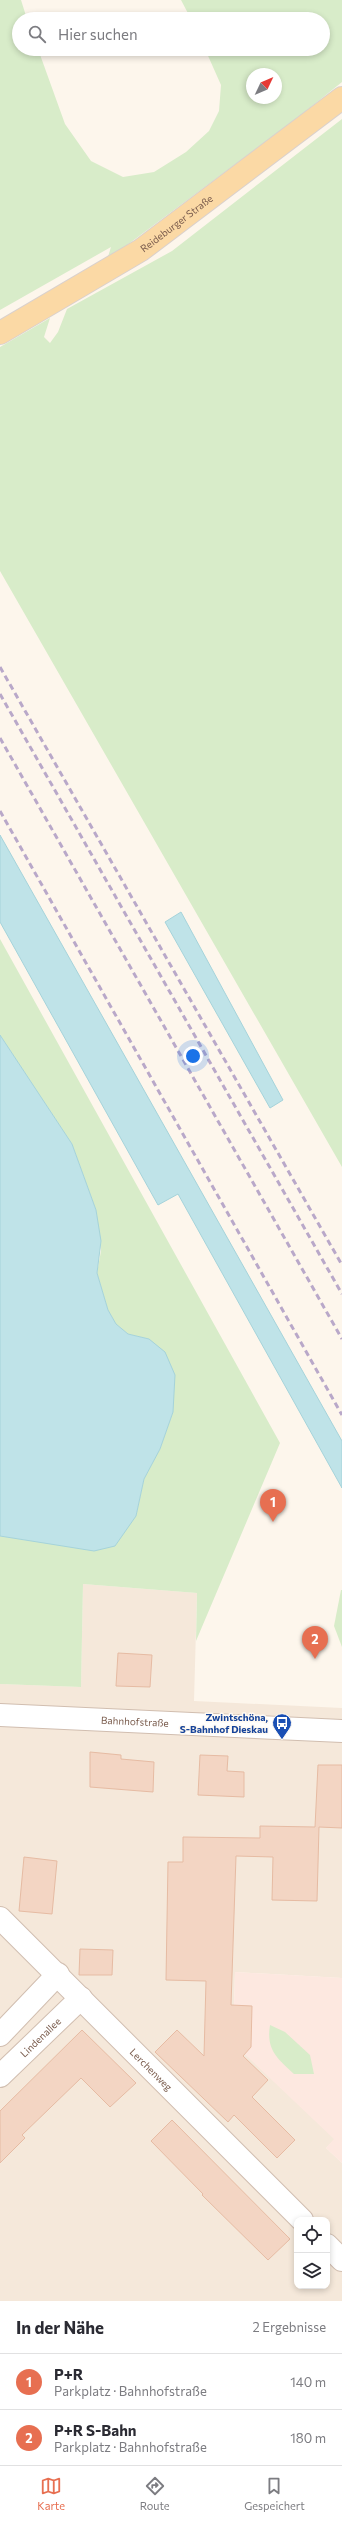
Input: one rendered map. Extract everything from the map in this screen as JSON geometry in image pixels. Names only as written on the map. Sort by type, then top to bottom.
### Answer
[{"type":"main road","name":"Reideburger Straße","points":[[0,333],[141,250],[342,98]]},
{"type":"street","name":"Bahnhofstraße","points":[[0,1715],[342,1731]]},
{"type":"street","name":"Lerchenweg","points":[[0,1918],[58,1974],[299,2217]]},
{"type":"street","points":[[0,2035],[58,1974]]},
{"type":"street","name":"Lindenallee","points":[[0,2076],[81,1998]]},
{"type":"street","points":[[330,2248],[342,2260]]},
{"type":"shaded area","points":[[83,1584],[197,1593],[194,1701],[342,1708],[342,1978],[235,1972],[233,2042],[335,2139],[326,2148],[342,2163],[342,2301],[0,2301],[0,1684],[81,1687]]},
{"type":"shaded area","points":[[235,1972],[342,1978],[342,2163],[326,2148],[334,2139],[233,2043]]},
{"type":"green space","points":[[0,0],[21,0],[25,12],[12,12],[12,56],[41,56],[65,124],[91,161],[123,177],[154,172],[186,152],[209,131],[219,111],[221,85],[208,56],[330,56],[330,12],[187,12],[181,0],[342,0],[342,82],[301,115],[107,260],[111,247],[0,310]]},
{"type":"green space","points":[[342,119],[342,1167],[0,571],[0,347],[50,318],[44,337],[50,343],[58,332],[67,309],[172,251]]},
{"type":"green space","points":[[0,939],[280,1443],[196,1641],[197,1593],[83,1584],[81,1687],[0,1684],[0,1536],[26,1540],[136,1516],[144,1479],[160,1449],[173,1412],[149,1339],[128,1334],[116,1324],[108,1310],[97,1273],[101,1251],[96,1210],[72,1144],[0,1035]]},
{"type":"green space","points":[[342,1590],[342,1647],[334,1626]]},
{"type":"green space","points":[[270,2025],[285,2032],[310,2055],[314,2074],[294,2074],[278,2058],[271,2047],[269,2034]]},
{"type":"water","points":[[0,835],[342,1441],[342,1488],[178,1194],[158,1205],[0,922]]},
{"type":"water","points":[[181,912],[283,1100],[270,1108],[165,922]]},
{"type":"water","points":[[0,1035],[72,1144],[96,1210],[101,1241],[97,1273],[108,1310],[116,1324],[128,1334],[149,1339],[165,1352],[175,1375],[173,1412],[160,1449],[144,1479],[136,1516],[115,1546],[94,1551],[0,1536]]},
{"type":"building","points":[[118,1653],[152,1655],[150,1687],[116,1686]]},
{"type":"building","points":[[90,1752],[121,1755],[121,1759],[154,1762],[153,1792],[90,1787]]},
{"type":"building","points":[[200,1755],[228,1756],[227,1771],[244,1772],[244,1797],[198,1795]]},
{"type":"building","points":[[318,1765],[342,1765],[342,1828],[319,1827],[317,1901],[272,1900],[273,1857],[236,1856],[231,2005],[252,2006],[251,2047],[243,2056],[268,2080],[252,2097],[295,2140],[277,2158],[234,2115],[228,2122],[155,2052],[177,2030],[204,2056],[206,1981],[166,1980],[168,1862],[183,1862],[183,1837],[260,1838],[260,1826],[315,1827]]},
{"type":"building","points":[[24,1857],[57,1861],[52,1914],[19,1911]]},
{"type":"building","points":[[80,1949],[113,1950],[112,1975],[79,1975]]},
{"type":"building","points":[[82,2030],[136,2083],[110,2107],[81,2078],[22,2135],[25,2138],[0,2163],[0,2111]]},
{"type":"building","points":[[172,2120],[290,2239],[268,2260],[202,2195],[203,2194],[151,2141]]},
{"type":"railway","points":[[0,667],[342,1265]]},
{"type":"railway","points":[[0,694],[342,1294]]},
{"type":"railway","points":[[0,738],[342,1339]]},
{"type":"railway","points":[[0,811],[342,1415]]},
{"type":"place","name":"P+R","points":[[273,1522]]},
{"type":"place","name":"P+R S-Bahn","points":[[315,1659]]},
{"type":"place","name":"Zwintschöna, S-Bahnhof Dieskau","points":[[282,1740]]}]
